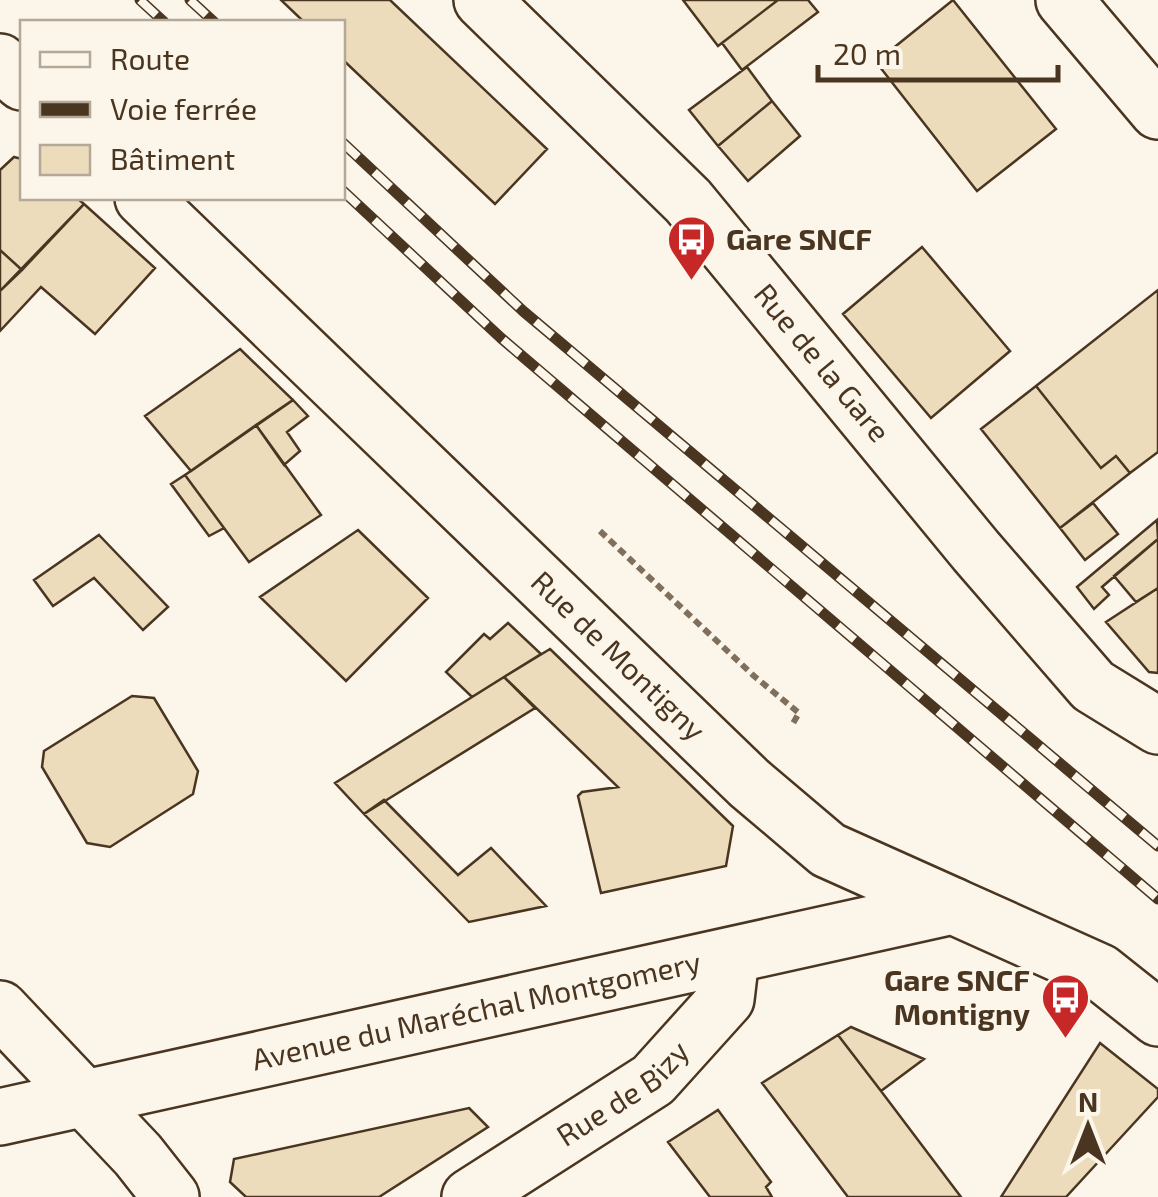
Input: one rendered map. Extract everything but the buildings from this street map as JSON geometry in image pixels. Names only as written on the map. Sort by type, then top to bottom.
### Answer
[{"type":"street","name":"Rue de la Gare","points":[[482,0],[688,201],[976,551],[1093,686],[1158,726]]},
{"type":"street","points":[[1064,0],[1158,111]]},
{"type":"street","points":[[0,62],[20,80]]},
{"type":"street","points":[[0,114],[20,97]]},
{"type":"street","name":"Rue de Montigny","points":[[145,200],[749,783],[828,850],[1100,972],[1158,1018]]},
{"type":"street","name":"Avenue du Maréchal Montgomery","points":[[0,1116],[954,906]]},
{"type":"street","name":"Rue de Bizy","points":[[470,1197],[653,1080],[726,998],[731,957]]},
{"type":"street","points":[[0,1009],[138,1155],[171,1197]]},
{"type":"path","points":[[600,531],[754,676]]},
{"type":"railway","points":[[140,0],[162,20]]},
{"type":"railway","points":[[190,0],[212,20]]},
{"type":"railway","points":[[345,145],[523,311],[1158,846]]},
{"type":"railway","points":[[345,193],[501,338],[1158,899]]},
{"type":"place","name":"Gare SNCF","points":[[691,282]]},
{"type":"place","name":"Gare SNCF Montigny","points":[[1065,1040]]}]
